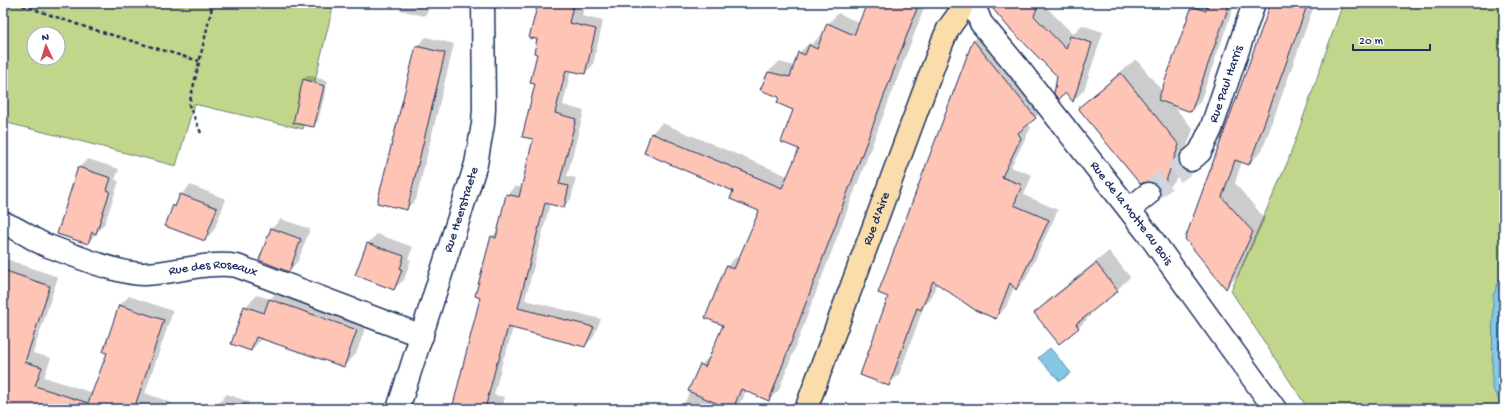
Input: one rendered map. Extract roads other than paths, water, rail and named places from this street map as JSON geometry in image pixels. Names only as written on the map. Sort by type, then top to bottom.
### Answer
[{"type":"main road","name":"Rue d'Aire","points":[[806,409],[961,12]]},
{"type":"street","name":"Rue Heerstraete","points":[[398,409],[476,164],[480,143],[484,102],[483,3]]},
{"type":"street","name":"Rue Paul Harris","points":[[1191,160],[1200,152],[1210,129],[1254,3]]},
{"type":"street","name":"Rue de la Motte au Bois","points":[[961,12],[1016,65],[1130,209],[1170,262],[1275,409]]},
{"type":"street","points":[[1130,209],[1148,194]]},
{"type":"street","name":"Rue des Roseaux","points":[[3,223],[15,228],[40,243],[127,272],[146,274],[215,264],[237,266],[422,336]]},
{"type":"water","points":[[1504,276],[1504,408],[1492,388],[1493,296],[1500,278]]},
{"type":"water","points":[[1050,348],[1071,373],[1060,381],[1038,358]]},
{"type":"tunnel","points":[[1148,194],[1191,160]]}]
